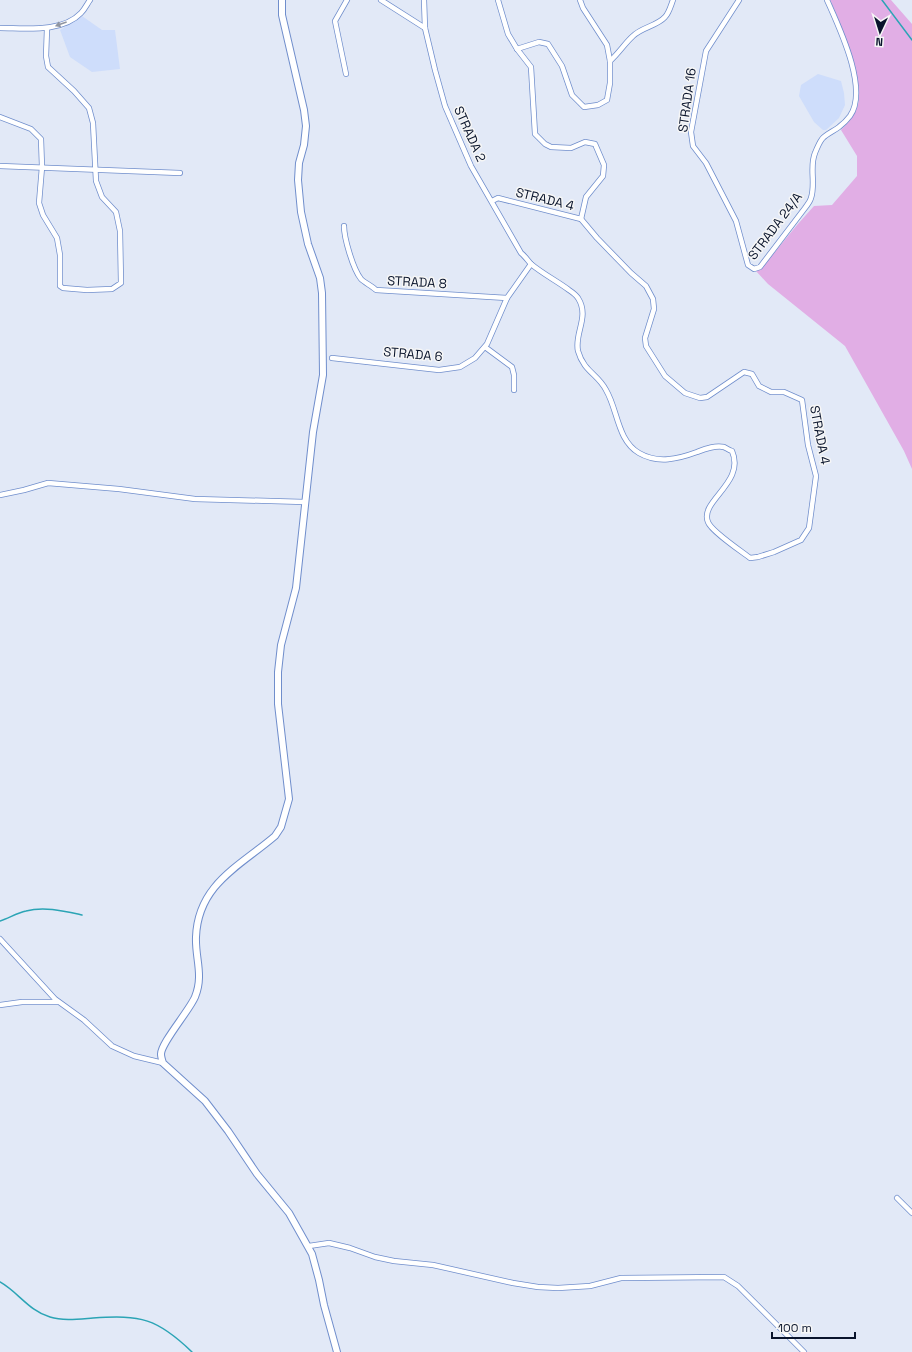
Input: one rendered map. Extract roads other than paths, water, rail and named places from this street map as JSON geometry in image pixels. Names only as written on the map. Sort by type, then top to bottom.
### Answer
[{"type":"street","points":[[0,28],[47,29],[66,23],[80,14],[90,0]]},
{"type":"street","points":[[163,1062],[161,1053],[165,1044],[188,1011],[197,990],[200,978],[196,938],[197,924],[208,896],[215,885],[224,876],[275,836],[281,828],[289,800],[278,704],[278,672],[282,646],[296,588],[313,432],[323,375],[322,293],[320,278],[308,244],[301,212],[298,180],[299,163],[304,145],[306,126],[304,110],[282,15],[282,0]]},
{"type":"street","points":[[346,74],[334,21],[347,0]]},
{"type":"street","points":[[380,0],[425,28]]},
{"type":"street","name":"STRADA 2","points":[[424,0],[425,28],[445,106],[471,166],[521,253],[531,264]]},
{"type":"street","points":[[498,0],[508,34],[517,50],[531,67],[535,134],[545,144],[551,147],[571,148],[585,142],[595,144],[604,165],[603,176],[586,197],[581,219]]},
{"type":"street","points":[[517,50],[539,42],[548,44],[562,66],[572,95],[584,107],[598,105],[606,100],[610,83],[610,61],[607,45],[583,8],[580,0]]},
{"type":"street","points":[[610,61],[634,35],[666,17],[673,0]]},
{"type":"street","name":"STRADA 16","points":[[739,0],[706,51],[691,132],[693,146],[706,163],[736,221],[748,265],[754,269]]},
{"type":"street","name":"STRADA 24/A","points":[[754,269],[760,267],[808,204],[811,199],[813,184],[812,165],[822,138],[840,126],[850,115],[856,102],[856,86],[844,40],[827,0]]},
{"type":"street","points":[[0,117],[31,129],[41,139],[42,167],[39,203],[43,216],[57,238],[60,255],[60,286],[63,288],[86,290],[112,290],[121,283],[120,231],[116,212],[102,197],[96,181],[93,123],[89,108],[74,91],[48,67],[46,56],[47,29]]},
{"type":"street","points":[[0,166],[180,173]]},
{"type":"street","name":"STRADA 4","points":[[492,201],[498,198],[581,219],[597,238],[646,286],[653,299],[654,309],[645,338],[646,346],[665,376],[685,393],[700,398],[707,397],[744,372],[752,374],[759,386],[771,392],[784,392],[802,400],[808,445],[816,476],[809,528],[800,540],[758,558],[750,558],[708,524],[706,516],[713,501],[730,480],[734,468],[735,458],[732,451],[723,447],[708,448],[680,458],[663,460],[649,458],[638,452],[628,442],[616,420],[612,402],[606,389],[601,382],[589,372],[581,359],[578,349],[583,310],[577,297],[558,281],[531,264]]},
{"type":"street","name":"STRADA 8","points":[[344,226],[344,233],[355,268],[361,279],[376,290],[507,298]]},
{"type":"street","name":"STRADA 6","points":[[332,358],[439,370],[460,367],[475,358],[488,344],[507,298],[531,264]]},
{"type":"street","points":[[485,347],[512,367],[514,375],[514,390]]},
{"type":"street","points":[[0,495],[48,483],[126,490],[195,500],[305,502]]},
{"type":"street","points":[[0,939],[58,1002],[84,1020],[112,1046],[134,1056],[163,1062],[205,1101],[228,1131],[257,1174],[289,1213],[309,1246],[320,1280],[324,1305],[336,1352]]},
{"type":"street","points":[[0,1005],[22,1002],[58,1002]]},
{"type":"street","points":[[897,1198],[912,1213]]},
{"type":"street","points":[[309,1246],[329,1243],[350,1248],[375,1257],[394,1261],[433,1265],[513,1283],[538,1287],[558,1288],[590,1286],[621,1278],[724,1277],[741,1288],[804,1352]]},
{"type":"waterway","points":[[882,0],[912,40]]},
{"type":"waterway","points":[[0,921],[23,912],[40,909],[82,915]]},
{"type":"waterway","points":[[0,1282],[30,1306],[50,1317],[60,1319],[110,1317],[136,1318],[147,1321],[169,1332],[192,1352]]}]
